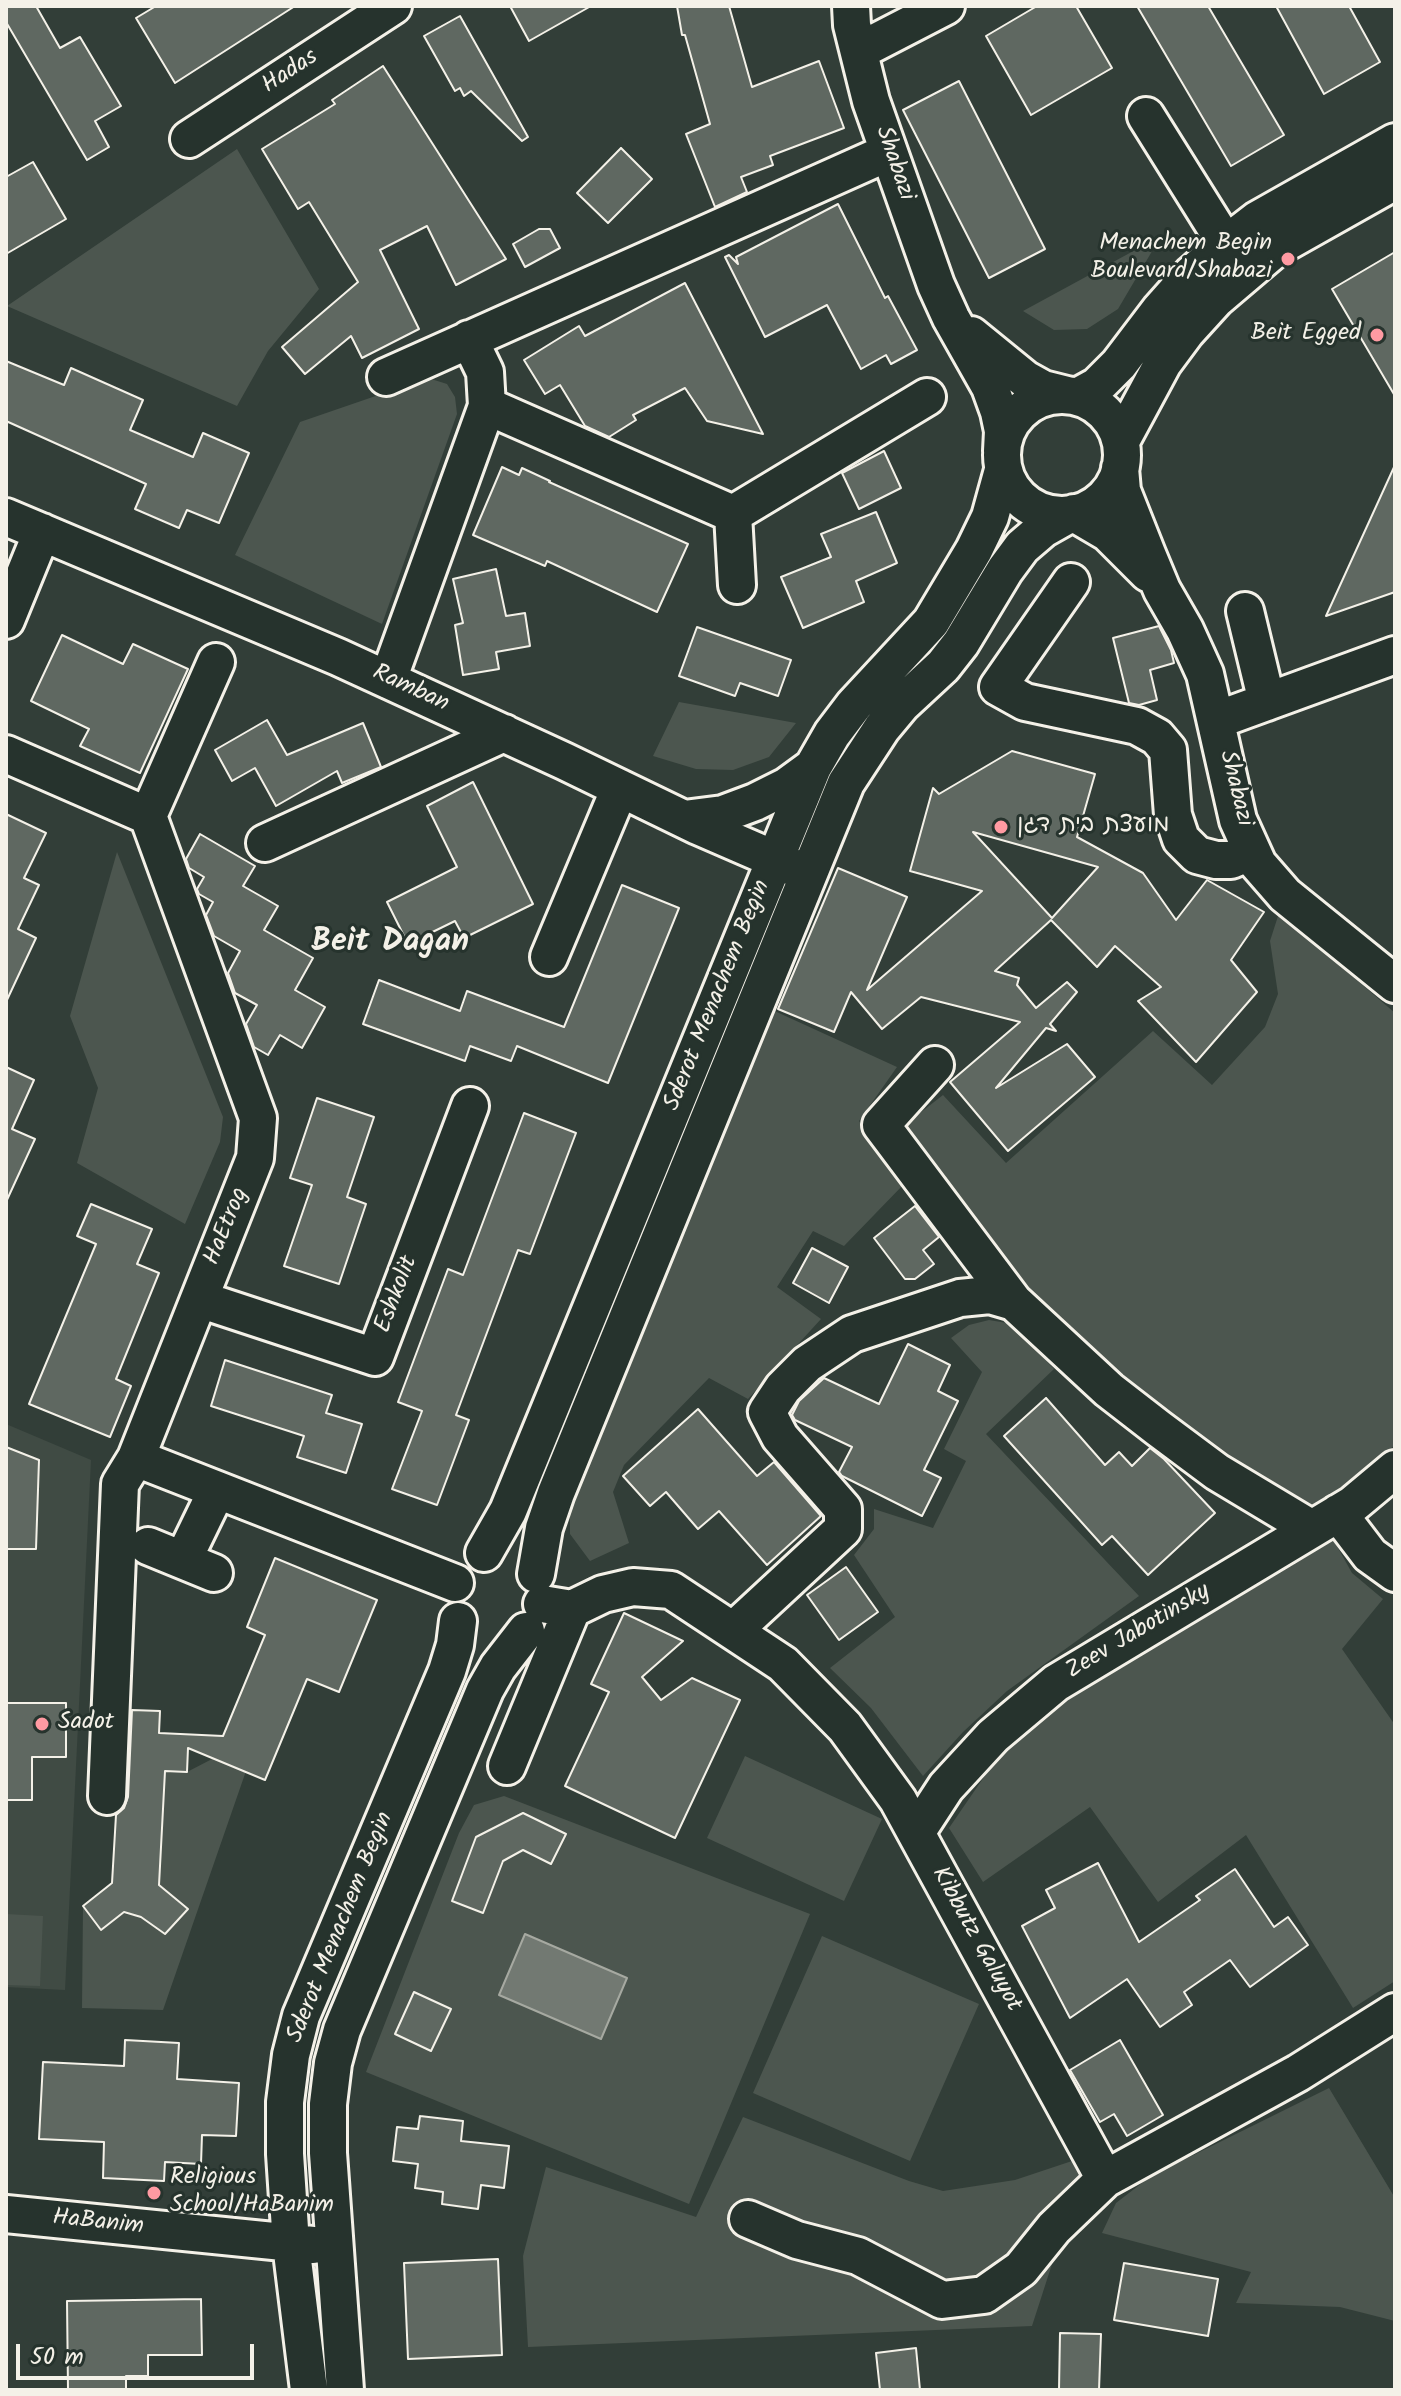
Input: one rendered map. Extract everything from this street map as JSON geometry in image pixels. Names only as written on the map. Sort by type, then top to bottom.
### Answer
[{"type":"street","name":"Hadas","points":[[189,139],[393,6]]},
{"type":"street","name":"Shabazi","points":[[851,6],[871,101],[936,285],[995,400],[1003,431],[1003,461]]},
{"type":"street","points":[[859,51],[946,6]]},
{"type":"street","points":[[1146,116],[1226,244]]},
{"type":"street","points":[[1395,142],[1279,207],[1226,244],[1170,298],[1119,364],[1097,386],[1072,396],[1048,396],[1030,404],[1016,416],[1006,432],[1003,461],[1012,489],[1027,504],[1045,513],[1070,514],[1087,510],[1104,499],[1116,482],[1120,454],[1163,363],[1216,299],[1276,248],[1395,181]]},
{"type":"street","points":[[386,377],[889,152]]},
{"type":"street","name":"Shabazi","points":[[951,318],[1025,379],[1043,389],[1072,396]]},
{"type":"street","points":[[388,680],[487,406],[485,372],[469,339]]},
{"type":"street","points":[[1072,396],[1101,409],[1113,423],[1120,454]]},
{"type":"street","points":[[733,514],[927,397]]},
{"type":"street","points":[[487,406],[733,514]]},
{"type":"street","name":"Shabazi","points":[[1120,454],[1122,491],[1162,590],[1205,674],[1238,820],[1258,864],[1285,895],[1395,984]]},
{"type":"street","name":"Sderot Menachem Begin","points":[[484,1553],[508,1511],[813,767],[854,705],[931,622],[990,517],[1003,461]]},
{"type":"street","points":[[733,514],[737,585]]},
{"type":"street","name":"Shabazi","points":[[1070,514],[1108,533],[1162,590]]},
{"type":"street","name":"Sderot Menachem Begin","points":[[345,2390],[328,2153],[328,2104],[333,2063],[342,2030],[485,1690],[544,1604],[544,1528],[556,1493],[846,783],[876,736],[902,704],[943,666],[961,643],[1022,547],[1043,529],[1070,514]]},
{"type":"street","name":"Ramban","points":[[6,517],[388,680],[684,819],[809,873]]},
{"type":"street","points":[[6,620],[42,532]]},
{"type":"street","points":[[1071,582],[998,687],[1025,702],[1137,726],[1157,737],[1168,750],[1173,815],[1181,839],[1197,855],[1216,860],[1231,860],[1252,851]]},
{"type":"street","points":[[1245,611],[1267,702]]},
{"type":"street","points":[[1217,720],[1395,655]]},
{"type":"street","points":[[6,754],[148,816],[216,662]]},
{"type":"street","points":[[265,843],[504,733]]},
{"type":"street","points":[[684,819],[723,814],[755,802],[787,786],[813,767]]},
{"type":"street","points":[[549,957],[620,788]]},
{"type":"street","name":"HaEtrog","points":[[107,1796],[120,1484],[136,1458],[255,1158],[258,1118],[148,816]]},
{"type":"street","points":[[935,1065],[881,1125],[1014,1302],[1109,1390],[1217,1472],[1325,1521],[1395,1573]]},
{"type":"street","name":"Eshkolit","points":[[199,1299],[375,1357],[470,1106]]},
{"type":"street","points":[[734,1630],[843,1529],[843,1509],[780,1437],[767,1412],[783,1388],[807,1364],[852,1334],[960,1298],[990,1295],[1014,1302]]},
{"type":"street","points":[[136,1458],[455,1583]]},
{"type":"street","name":"Zeev Jabotinsky","points":[[916,1833],[946,1787],[993,1736],[1056,1683],[1352,1505],[1395,1469]]},
{"type":"street","points":[[148,1546],[198,1567],[217,1490]]},
{"type":"street","points":[[507,1766],[544,1604],[526,1562],[515,1555],[500,1551],[484,1553],[470,1561],[457,1575],[453,1606],[458,1621],[468,1632],[481,1639],[497,1642],[513,1639],[544,1604]]},
{"type":"street","name":"Kibbutz Galuyot","points":[[544,1604],[633,1587],[671,1590],[783,1664],[845,1727],[898,1800],[1105,2179]]},
{"type":"street","name":"Sderot Menachem Begin","points":[[309,2390],[291,2244],[285,2154],[285,2102],[291,2055],[301,2016],[447,1671],[458,1621]]},
{"type":"street","points":[[748,2219],[797,2240],[858,2256],[942,2300],[984,2295],[1021,2269],[1054,2228],[1105,2179],[1298,2073],[1395,2012]]},
{"type":"street","name":"HaBanim","points":[[6,2214],[334,2246]]},
{"type":"shaded area","points":[[237,149],[319,289],[268,351],[237,406],[7,306]]},
{"type":"shaded area","points":[[1161,236],[1118,309],[1087,329],[1054,330],[1023,311]]},
{"type":"shaded area","points":[[428,378],[447,384],[455,397],[457,414],[382,624],[235,555],[300,422]]},
{"type":"shaded area","points":[[679,702],[796,723],[769,757],[733,770],[696,769],[653,756]]},
{"type":"shaded area","points":[[117,852],[223,1117],[220,1142],[185,1224],[77,1163],[98,1088],[70,1016]]},
{"type":"shaded area","points":[[1279,913],[1395,1013],[1395,1445],[1308,1513],[1236,1465],[1095,1354],[1022,1282],[897,1131],[943,1095],[1006,1163],[1153,1031],[1212,1085],[1265,1027],[1278,994],[1270,941]]},
{"type":"shaded area","points":[[768,1008],[897,1067],[859,1121],[904,1184],[844,1246],[813,1231],[777,1287],[821,1319],[748,1399],[709,1378],[624,1465],[613,1492],[629,1543],[590,1561],[570,1534],[570,1510]]},
{"type":"shaded area","points":[[989,1320],[1013,1324],[1054,1369],[986,1434],[1139,1596],[1007,1691],[963,1732],[923,1776],[871,1708],[830,1668],[895,1617],[854,1555],[874,1529],[874,1509],[933,1528],[966,1461],[944,1449],[982,1372],[951,1338],[969,1325]]},
{"type":"shaded area","name":"Sadot","points":[[6,1424],[91,1460],[65,1990],[6,1987]]},
{"type":"shaded area","points":[[1333,1539],[1352,1573],[1383,1599],[1342,1649],[1395,1725],[1395,1981],[1353,2008],[1246,1835],[1158,1902],[1090,1807],[983,1882],[949,1828],[997,1758],[1065,1701]]},
{"type":"shaded area","points":[[745,1756],[882,1819],[844,1901],[707,1838]]},
{"type":"shaded area","points":[[214,1758],[246,1771],[163,2010],[82,2008],[83,1906],[141,1917],[164,1934],[187,1909],[159,1885],[165,1771],[187,1772]]},
{"type":"shaded area","points":[[504,1796],[810,1914],[689,2204],[366,2072],[459,1833],[474,1805]]},
{"type":"shaded area","points":[[6,1914],[43,1916],[40,1986],[6,1985]]},
{"type":"shaded area","points":[[525,1934],[627,1978],[601,2039],[499,1995]]},
{"type":"shaded area","points":[[822,1936],[979,2004],[910,2161],[753,2093]]},
{"type":"shaded area","points":[[1329,2088],[1395,2198],[1395,2321],[1340,2307],[1236,2303],[1251,2272],[1102,2233],[1116,2203],[1151,2176]]},
{"type":"shaded area","points":[[743,2117],[909,2181],[943,2191],[1015,2180],[1072,2161],[1090,2184],[1053,2261],[1032,2326],[528,2347],[523,2256],[546,2167],[696,2217]]},
{"type":"building","points":[[6,6],[36,6],[60,48],[80,37],[121,106],[95,121],[109,147],[87,160],[6,22]]},
{"type":"building","points":[[156,6],[295,6],[175,83],[136,18]]},
{"type":"building","points":[[510,6],[591,6],[529,41]]},
{"type":"building","points":[[677,6],[729,6],[752,87],[819,61],[844,128],[770,156],[773,165],[741,177],[747,192],[715,207],[686,134],[710,124],[685,35],[682,35]]},
{"type":"building","points":[[1037,6],[1076,6],[1112,68],[1031,115],[986,36]]},
{"type":"building","points":[[1137,6],[1208,6],[1284,135],[1231,166]]},
{"type":"building","points":[[1276,6],[1349,6],[1380,62],[1324,94]]},
{"type":"building","points":[[460,16],[528,137],[522,141],[471,91],[464,96],[460,88],[455,91],[424,36]]},
{"type":"building","points":[[383,66],[506,259],[456,285],[427,226],[380,250],[419,329],[362,358],[351,336],[305,374],[282,347],[358,282],[309,202],[298,209],[262,149],[335,104],[332,100]]},
{"type":"building","points":[[959,81],[1045,249],[989,278],[903,110]]},
{"type":"building","points":[[621,148],[652,179],[608,223],[577,193]]},
{"type":"building","points":[[33,162],[66,219],[6,254],[6,177]]},
{"type":"building","points":[[838,204],[885,298],[888,296],[917,350],[891,364],[886,355],[861,369],[827,305],[765,337],[725,257],[729,255],[738,264],[736,257]]},
{"type":"building","points":[[539,229],[550,229],[560,248],[525,267],[513,244]]},
{"type":"building","name":"Beit Egged","points":[[1395,252],[1395,396],[1332,289]]},
{"type":"building","points":[[685,283],[763,434],[707,421],[685,388],[633,415],[636,420],[609,437],[585,426],[560,385],[545,394],[524,360],[579,326],[585,336]]},
{"type":"building","points":[[6,361],[64,385],[71,368],[143,400],[130,430],[193,457],[203,433],[249,453],[219,523],[187,510],[179,528],[135,509],[146,484],[6,421]]},
{"type":"building","points":[[884,451],[901,488],[859,509],[842,473]]},
{"type":"building","points":[[1395,465],[1395,592],[1326,616]]},
{"type":"building","points":[[502,467],[519,475],[522,468],[688,544],[657,612],[547,561],[545,566],[473,535]]},
{"type":"building","points":[[876,512],[897,563],[856,581],[864,602],[803,628],[781,577],[831,557],[821,534]]},
{"type":"building","points":[[496,569],[506,616],[525,613],[530,646],[496,652],[499,669],[463,675],[455,625],[463,623],[453,579]]},
{"type":"building","points":[[1159,626],[1174,663],[1150,670],[1157,700],[1139,705],[1129,703],[1113,638]]},
{"type":"building","points":[[697,627],[791,660],[778,696],[740,683],[735,696],[679,676]]},
{"type":"building","points":[[62,635],[123,664],[133,644],[188,669],[140,773],[80,746],[89,729],[31,701]]},
{"type":"building","points":[[267,720],[287,755],[363,723],[381,767],[342,783],[337,771],[276,806],[255,768],[232,781],[215,750]]},
{"type":"building","points":[[1012,751],[1095,774],[1077,837],[1143,873],[1176,920],[1207,880],[1264,912],[1231,960],[1257,992],[1196,1062],[1138,1001],[1161,987],[1115,946],[1097,967],[1051,920],[995,971],[1019,978],[1017,985],[1036,1008],[1067,982],[1077,992],[1050,1024],[1056,1031],[1046,1028],[996,1088],[1067,1044],[1095,1077],[1008,1151],[950,1082],[1020,1022],[921,997],[882,1029],[851,992],[834,1032],[778,1009],[838,868],[907,897],[867,990],[982,891],[910,871],[933,788],[939,794]],"holes":[[[973,832],[1098,867],[1052,918]]]},
{"type":"building","points":[[473,782],[533,904],[464,938],[455,921],[408,944],[387,902],[457,867],[427,806]]},
{"type":"building","points":[[6,814],[46,833],[24,878],[39,885],[18,929],[36,938],[6,1002]]},
{"type":"building","points":[[200,834],[255,866],[243,886],[278,906],[264,930],[313,958],[295,990],[325,1007],[302,1048],[280,1035],[268,1055],[254,1047],[246,1024],[257,1005],[235,993],[228,973],[240,951],[214,936],[206,915],[213,902],[199,894],[197,889],[204,877],[189,868],[186,859]]},
{"type":"building","points":[[622,885],[679,908],[608,1083],[517,1046],[511,1061],[470,1046],[465,1061],[363,1024],[379,980],[460,1011],[467,991],[564,1027]]},
{"type":"building","points":[[6,1067],[34,1080],[12,1129],[35,1139],[6,1202]]},
{"type":"building","points":[[317,1098],[374,1117],[347,1197],[366,1204],[339,1284],[284,1266],[312,1185],[290,1178]]},
{"type":"building","points":[[524,1113],[576,1133],[530,1254],[518,1250],[456,1415],[469,1420],[437,1505],[392,1489],[422,1411],[398,1402],[448,1269],[463,1275]]},
{"type":"building","points":[[91,1204],[152,1229],[137,1264],[159,1273],[116,1379],[131,1386],[110,1437],[29,1404],[96,1244],[77,1236]]},
{"type":"building","points":[[915,1206],[939,1237],[923,1250],[934,1264],[915,1279],[905,1279],[874,1238]]},
{"type":"building","points":[[812,1248],[848,1267],[829,1303],[793,1283]]},
{"type":"building","points":[[908,1344],[950,1365],[938,1391],[958,1401],[924,1470],[941,1478],[922,1516],[842,1476],[839,1472],[852,1447],[795,1420],[792,1415],[799,1401],[824,1378],[879,1404]]},
{"type":"building","points":[[225,1360],[332,1395],[326,1413],[362,1424],[346,1473],[297,1457],[304,1436],[211,1406]]},
{"type":"building","points":[[1046,1398],[1105,1465],[1119,1452],[1132,1466],[1150,1448],[1215,1513],[1148,1575],[1112,1536],[1102,1545],[1004,1436]]},
{"type":"building","points":[[698,1409],[757,1476],[774,1462],[821,1516],[767,1565],[719,1511],[698,1529],[666,1492],[650,1506],[623,1476]]},
{"type":"building","points":[[6,1447],[39,1460],[36,1549],[6,1549]]},
{"type":"building","points":[[275,1558],[377,1600],[339,1692],[307,1679],[265,1780],[188,1748],[187,1772],[165,1771],[159,1885],[188,1909],[165,1934],[141,1917],[124,1912],[101,1930],[83,1906],[112,1883],[116,1815],[124,1808],[128,1797],[132,1710],[160,1711],[159,1733],[223,1736],[265,1635],[247,1627]]},
{"type":"building","points":[[846,1567],[878,1612],[839,1640],[807,1595]]},
{"type":"building","points":[[624,1613],[683,1641],[642,1677],[661,1700],[692,1678],[740,1700],[675,1838],[565,1786],[609,1692],[591,1684]]},
{"type":"building","points":[[6,1703],[66,1703],[66,1757],[32,1757],[32,1800],[6,1800]]},
{"type":"building","points":[[523,1813],[566,1834],[551,1864],[523,1850],[503,1861],[483,1913],[452,1901],[476,1837]]},
{"type":"building","points":[[1098,1863],[1139,1942],[1200,1900],[1196,1896],[1235,1869],[1274,1927],[1288,1917],[1308,1945],[1250,1987],[1230,1960],[1184,1992],[1192,2005],[1160,2027],[1127,1979],[1070,2018],[1022,1926],[1055,1908],[1046,1890]]},
{"type":"building","points":[[414,1992],[451,2009],[431,2051],[395,2034]]},
{"type":"building","points":[[125,2040],[179,2043],[177,2079],[239,2083],[236,2136],[202,2135],[201,2164],[165,2162],[164,2181],[103,2178],[104,2142],[39,2139],[43,2062],[124,2066]]},
{"type":"building","points":[[1120,2040],[1163,2115],[1127,2136],[1114,2114],[1100,2122],[1070,2070]]},
{"type":"building","points":[[420,2116],[463,2121],[461,2141],[509,2146],[504,2188],[481,2185],[478,2209],[442,2204],[443,2192],[415,2188],[418,2164],[393,2161],[397,2127],[418,2129]]},
{"type":"building","points":[[498,2259],[502,2355],[408,2359],[404,2263]]},
{"type":"building","points":[[1124,2263],[1218,2279],[1208,2336],[1114,2320]]},
{"type":"building","points":[[201,2299],[202,2355],[148,2355],[148,2376],[126,2376],[126,2390],[68,2390],[67,2301]]},
{"type":"building","points":[[1060,2333],[1101,2334],[1099,2390],[1059,2390]]},
{"type":"building","points":[[916,2348],[920,2390],[880,2390],[876,2353]]},
{"type":"place","name":"Menachem Begin Boulevard/Shabazi","points":[[1288,259]]},
{"type":"place","name":"Beit Egged","points":[[1377,335]]},
{"type":"place","name":"מועצת בית דגן","points":[[1001,827]]},
{"type":"place","name":"Sadot","points":[[42,1724]]},
{"type":"place","name":"Religious School/HaBanim","points":[[154,2193]]},
{"type":"district","name":"Beit Dagan","points":[[390,945]]}]
